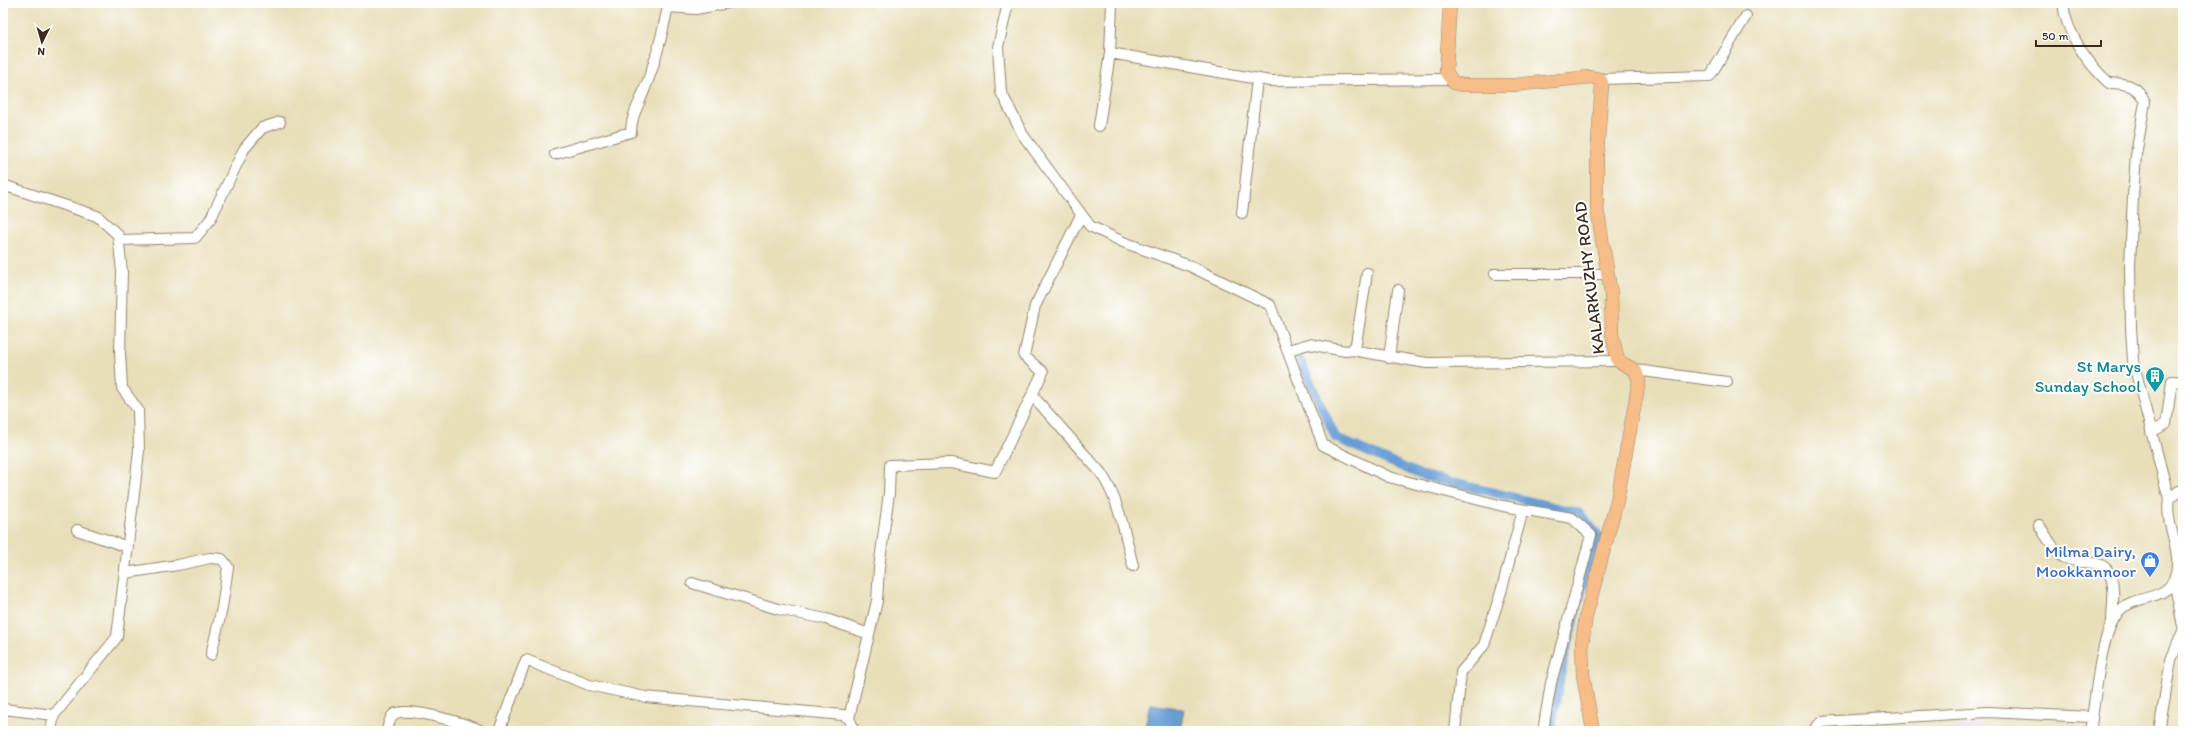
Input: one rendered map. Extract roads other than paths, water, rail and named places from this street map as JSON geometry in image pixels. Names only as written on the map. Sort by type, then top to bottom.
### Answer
[{"type":"main road","points":[[1450,3],[1446,72],[1449,79],[1454,83],[1462,85],[1515,85],[1590,77],[1600,79]]},
{"type":"main road","name":"KALARKUZHY ROAD","points":[[1600,79],[1603,89],[1597,155],[1597,208],[1611,294],[1612,334],[1618,361],[1635,370]]},
{"type":"main road","points":[[1593,731],[1583,675],[1582,643],[1591,594],[1617,501],[1639,381],[1635,370]]},
{"type":"street","points":[[555,154],[631,132],[631,120],[645,88],[660,42],[668,7],[696,9],[728,3]]},
{"type":"street","points":[[1008,3],[998,47],[1001,92],[1023,135],[1090,226],[1110,236],[1190,266],[1270,305],[1323,445],[1389,477],[1523,510],[1572,518],[1591,535],[1551,683],[1543,731]]},
{"type":"street","points":[[1099,126],[1110,53],[1112,3]]},
{"type":"street","points":[[2063,3],[2069,29],[2094,70],[2109,84],[2127,84],[2134,88],[2142,96],[2144,102],[2136,155],[2129,298],[2133,360],[2169,498],[2167,511],[2177,554],[2177,569],[2174,581],[2183,626]]},
{"type":"street","points":[[1600,79],[1710,76],[1746,16]]},
{"type":"street","points":[[1110,53],[1270,81],[1449,79]]},
{"type":"street","points":[[1242,213],[1257,79]]},
{"type":"street","points":[[119,240],[195,238],[210,220],[244,149],[262,128],[280,122]]},
{"type":"street","points":[[3,185],[96,216],[118,235],[122,272],[120,352],[122,388],[138,410],[139,451],[117,637],[54,715],[51,731]]},
{"type":"street","points":[[851,731],[852,725],[849,718],[877,601],[879,568],[889,493],[890,465],[951,463],[995,472],[1043,372],[1024,356],[1035,306],[1081,215]]},
{"type":"street","points":[[1352,350],[1356,344],[1367,273]]},
{"type":"street","points":[[1495,274],[1607,274]]},
{"type":"street","points":[[1389,358],[1398,290]]},
{"type":"street","points":[[1288,350],[1309,344],[1427,363],[1618,361]]},
{"type":"street","points":[[1635,370],[1727,382]]},
{"type":"street","points":[[2151,432],[2166,424],[2172,381],[2183,382]]},
{"type":"street","points":[[1032,395],[1101,473],[1108,484],[1121,519],[1133,566]]},
{"type":"street","points":[[2169,498],[2179,491],[2183,491]]},
{"type":"street","points":[[1455,731],[1461,672],[1484,645],[1501,592],[1523,510]]},
{"type":"street","points":[[2039,525],[2062,556],[2076,562],[2101,565],[2108,569],[2112,579],[2112,622]]},
{"type":"street","points":[[76,530],[128,547]]},
{"type":"street","points":[[125,572],[178,565],[210,558],[222,559],[228,567],[222,608],[211,655]]},
{"type":"street","points":[[2090,731],[2102,657],[2112,622],[2120,609],[2137,601],[2161,593],[2174,581]]},
{"type":"street","points":[[692,583],[778,610],[826,619],[869,634]]},
{"type":"street","points":[[2159,731],[2171,660],[2183,631]]},
{"type":"street","points":[[498,731],[526,660],[589,685],[645,697],[843,715],[849,718]]},
{"type":"street","points":[[3,709],[54,715]]},
{"type":"street","points":[[386,731],[391,717],[396,713],[407,712],[444,719],[482,731]]},
{"type":"street","points":[[1813,731],[1821,722],[1987,712],[2092,717]]},
{"type":"water","points":[[1150,704],[1184,709],[1180,731],[1144,731]]},
{"type":"waterway","points":[[1300,360],[1336,438],[1421,475],[1579,513],[1599,536],[1570,632],[1559,682],[1551,731]]},
{"type":"place","name":"St Marys Sunday School","points":[[2155,393]]},
{"type":"place","name":"Milma Dairy, Mookkannoor","points":[[2150,578]]}]
